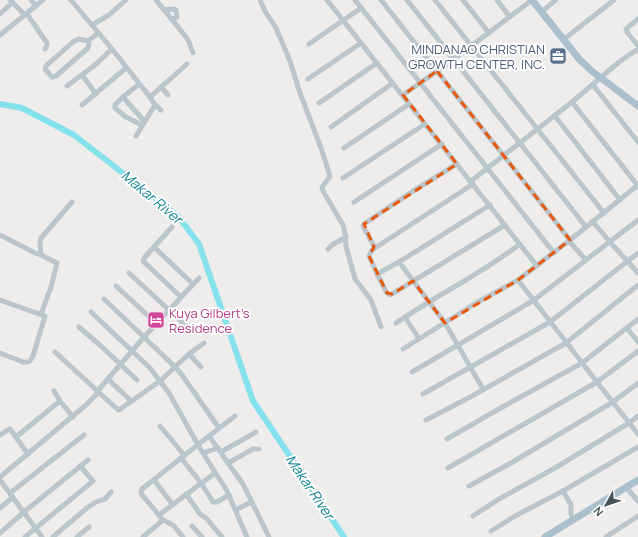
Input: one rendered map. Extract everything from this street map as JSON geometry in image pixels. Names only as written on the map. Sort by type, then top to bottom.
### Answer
[{"type":"main road","points":[[532,0],[580,60],[638,106]]},
{"type":"main road","points":[[545,537],[638,480]]},
{"type":"street","points":[[31,0],[36,6]]},
{"type":"street","points":[[0,35],[43,0]]},
{"type":"street","points":[[71,0],[112,49],[155,105],[161,110]]},
{"type":"street","points":[[92,25],[109,14],[126,0]]},
{"type":"street","points":[[260,0],[276,28],[290,61],[300,93],[322,148],[330,176],[322,187],[323,191],[343,225],[346,233],[346,246],[355,279],[371,300],[381,328]]},
{"type":"street","points":[[327,0],[537,266]]},
{"type":"street","points":[[355,0],[554,253]]},
{"type":"street","points":[[381,0],[586,260]]},
{"type":"street","points":[[408,0],[586,227]]},
{"type":"street","points":[[435,0],[604,213]]},
{"type":"street","points":[[463,0],[489,33]]},
{"type":"street","points":[[497,0],[510,17]]},
{"type":"street","points":[[403,95],[454,59],[532,0]]},
{"type":"street","points":[[541,12],[556,0]]},
{"type":"street","points":[[603,0],[607,6]]},
{"type":"street","points":[[563,40],[614,0]]},
{"type":"street","points":[[158,1],[186,37],[192,53]]},
{"type":"street","points":[[0,14],[11,2],[26,15],[47,43],[45,49]]},
{"type":"street","points":[[309,44],[361,8]]},
{"type":"street","points":[[164,10],[176,9],[178,16],[172,20]]},
{"type":"street","points":[[505,225],[390,294],[387,293],[369,256],[370,252],[375,248],[472,182],[487,168],[519,142],[555,116],[638,47],[626,30],[627,27],[637,21]]},
{"type":"street","points":[[88,41],[98,33]]},
{"type":"street","points":[[82,39],[88,41],[89,46],[86,50],[55,77],[52,77],[45,69],[47,65],[74,41],[82,39]]},
{"type":"street","points":[[308,79],[361,43]]},
{"type":"street","points":[[67,86],[95,65],[112,49]]},
{"type":"street","points":[[319,104],[377,63]]},
{"type":"street","points":[[150,97],[188,64]]},
{"type":"street","points":[[82,105],[126,68]]},
{"type":"street","points":[[82,75],[96,94]]},
{"type":"street","points":[[331,127],[393,83]]},
{"type":"street","points":[[139,84],[123,97],[115,105],[115,108],[126,117],[143,123]]},
{"type":"street","points":[[593,85],[638,142]]},
{"type":"street","points":[[162,87],[168,94]]},
{"type":"street","points":[[123,97],[143,123]]},
{"type":"street","points":[[403,349],[488,296],[518,280],[570,241],[638,186],[572,102]]},
{"type":"street","points":[[344,148],[409,104]]},
{"type":"street","points":[[136,136],[155,105]]},
{"type":"street","points":[[555,116],[620,200]]},
{"type":"street","points":[[343,178],[425,124]]},
{"type":"street","points":[[354,202],[442,144]]},
{"type":"street","points":[[375,248],[363,226],[364,224],[457,164]]},
{"type":"street","points":[[41,255],[41,238],[72,202]]},
{"type":"street","points":[[378,274],[490,205]]},
{"type":"street","points":[[412,372],[534,300],[638,220]]},
{"type":"street","points":[[593,222],[638,273]]},
{"type":"street","points":[[172,227],[143,259],[143,262],[181,297]]},
{"type":"street","points":[[0,235],[57,263],[52,287],[41,314]]},
{"type":"street","points":[[328,249],[346,237]]},
{"type":"street","points":[[396,322],[494,262],[520,244]]},
{"type":"street","points":[[154,247],[193,284]]},
{"type":"street","points":[[423,394],[550,322],[638,252]]},
{"type":"street","points":[[399,262],[445,323],[483,389]]},
{"type":"street","points":[[128,273],[184,324]]},
{"type":"street","points":[[42,537],[0,478],[89,403],[132,350],[199,278]]},
{"type":"street","points":[[518,280],[638,434]]},
{"type":"street","points":[[426,420],[566,343],[638,285]]},
{"type":"street","points":[[116,286],[156,323]]},
{"type":"street","points":[[104,299],[175,367],[219,428]]},
{"type":"street","points":[[0,300],[45,316],[32,359],[26,362],[0,353]]},
{"type":"street","points":[[91,312],[132,350],[150,368],[160,381],[229,496],[247,537]]},
{"type":"street","points":[[405,317],[419,339]]},
{"type":"street","points":[[447,439],[496,410],[582,363],[638,319]]},
{"type":"street","points":[[79,327],[137,380]]},
{"type":"street","points":[[627,328],[638,342]]},
{"type":"street","points":[[55,352],[118,410],[160,381],[189,354],[204,343]]},
{"type":"street","points":[[189,354],[201,366]]},
{"type":"street","points":[[448,468],[597,382],[637,354]]},
{"type":"street","points":[[108,379],[131,402]]},
{"type":"street","points":[[469,486],[511,463],[613,402],[638,383]]},
{"type":"street","points":[[54,391],[60,402],[73,417]]},
{"type":"street","points":[[16,437],[60,402]]},
{"type":"street","points":[[184,537],[174,526],[163,520],[142,495],[142,489],[235,416]]},
{"type":"street","points":[[473,516],[499,499],[555,468],[638,416]]},
{"type":"street","points":[[160,426],[212,500],[215,502],[220,501],[229,496]]},
{"type":"street","points":[[0,435],[10,429],[28,454]]},
{"type":"street","points":[[203,453],[219,450],[256,432]]},
{"type":"street","points":[[0,508],[12,495],[84,435]]},
{"type":"street","points":[[209,436],[242,484],[269,537]]},
{"type":"street","points":[[491,531],[515,516],[563,492],[638,447]]},
{"type":"street","points":[[228,463],[253,449],[259,449]]},
{"type":"street","points":[[0,533],[88,460]]},
{"type":"street","points":[[26,537],[93,481],[80,466]]},
{"type":"street","points":[[159,515],[215,473]]},
{"type":"street","points":[[154,480],[173,505]]},
{"type":"street","points":[[626,487],[638,501]]},
{"type":"street","points":[[53,537],[88,507],[105,499],[111,492]]},
{"type":"street","points":[[563,492],[571,505],[573,520]]},
{"type":"street","points":[[186,494],[200,514],[207,519],[222,537]]},
{"type":"street","points":[[236,510],[251,502]]},
{"type":"street","points":[[606,537],[638,516]]},
{"type":"street","points":[[143,537],[163,520]]},
{"type":"street","points":[[192,526],[202,537]]},
{"type":"street","points":[[76,537],[89,527]]},
{"type":"highlighted area","points":[[437,71],[570,240],[518,280],[445,323],[413,281],[392,294],[387,293],[369,256],[374,247],[364,224],[457,164],[403,95]]},
{"type":"waterway","name":"Makar River","points":[[0,104],[22,108],[74,135],[178,216],[199,244],[253,401],[344,537]]},
{"type":"place","name":"MINDANAO CHRISTIAN GROWTH CENTER, INC.","points":[[558,56]]},
{"type":"place","name":"Kuya Gilbert’s Residence","points":[[156,320]]}]
